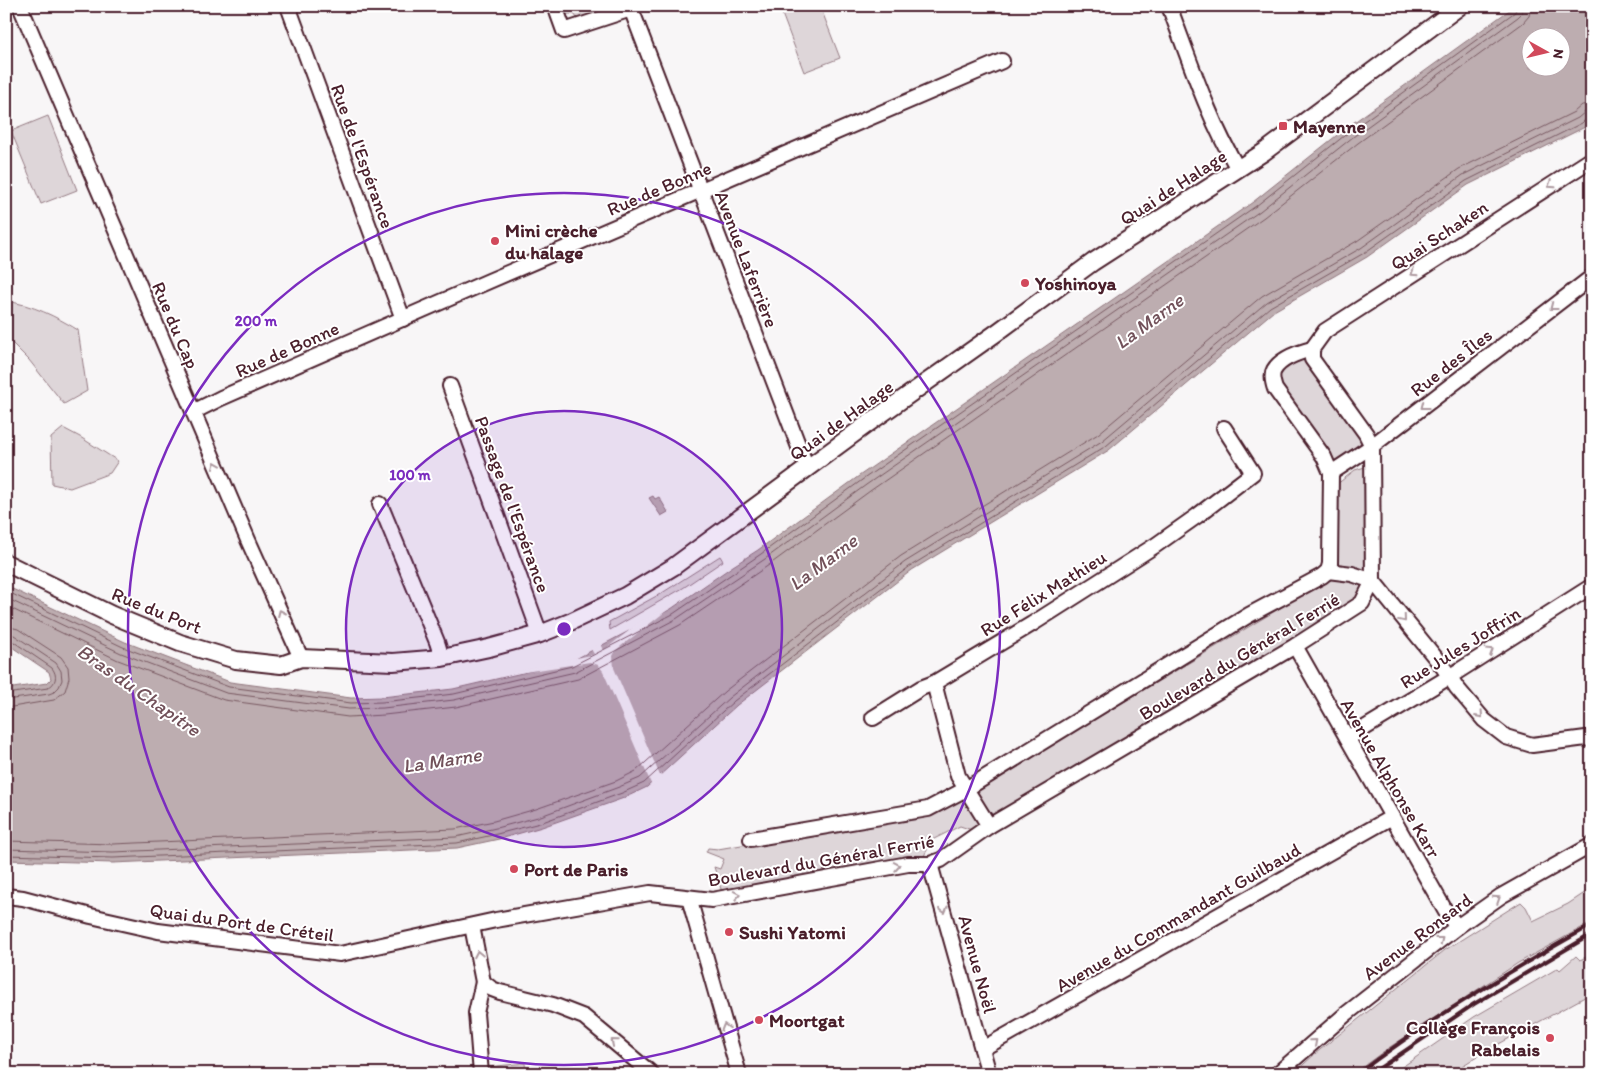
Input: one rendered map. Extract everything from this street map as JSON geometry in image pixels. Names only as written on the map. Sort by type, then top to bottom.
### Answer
[{"type":"street","name":"Rue du Cap","points":[[20,6],[248,540],[301,658]]},
{"type":"street","name":"Rue de l'Espérance","points":[[288,6],[403,319]]},
{"type":"street","points":[[555,6],[564,31],[631,8]]},
{"type":"street","points":[[1169,6],[1216,125],[1238,169]]},
{"type":"street","name":"Quai de Halage","points":[[301,658],[392,662],[442,658],[540,634],[625,596],[673,568],[807,468],[1093,262],[1283,139],[1460,6]]},
{"type":"street","name":"Avenue Laferrière","points":[[631,8],[807,468]]},
{"type":"street","name":"Rue de Bonne","points":[[193,412],[403,319],[1002,61]]},
{"type":"street","name":"Quai Schaken","points":[[1312,348],[1324,330],[1592,159]]},
{"type":"street","name":"Rue des Îles","points":[[1331,473],[1372,446],[1592,277]]},
{"type":"street","points":[[1312,348],[1312,359],[1366,434],[1372,446]]},
{"type":"street","name":"Boulevard du Général Ferrié","points":[[751,839],[928,809],[966,789],[1249,615],[1328,571],[1330,564],[1331,473],[1324,457],[1274,389],[1272,379],[1273,370],[1281,362],[1312,348]]},
{"type":"street","name":"Passage de l'Espérance","points":[[450,386],[540,634]]},
{"type":"street","name":"Rue Félix Mathieu","points":[[934,682],[1032,624],[1156,545],[1253,473],[1224,428]]},
{"type":"street","name":"Boulevard du Général Ferrié","points":[[472,926],[496,920],[650,893],[712,900],[908,864],[930,864],[941,860],[989,826],[1295,646],[1362,603],[1372,581],[1372,446]]},
{"type":"street","points":[[380,504],[435,636],[442,658]]},
{"type":"street","name":"Rue du Port","points":[[6,563],[112,615],[180,642],[236,660],[281,665],[301,658]]},
{"type":"street","points":[[1328,571],[1352,574],[1372,581],[1484,720],[1506,737],[1532,745],[1586,738],[1592,740]]},
{"type":"street","name":"Rue Jules Joffrin","points":[[1348,738],[1449,677],[1592,586]]},
{"type":"street","name":"Avenue Alphonse Karr","points":[[1295,646],[1446,912],[1457,927]]},
{"type":"street","points":[[873,718],[934,682],[958,776],[989,826]]},
{"type":"street","name":"Avenue du Commandant Guilbaud","points":[[982,1049],[1392,817]]},
{"type":"street","name":"Avenue Ronsard","points":[[1276,1074],[1346,1014],[1457,927],[1501,896],[1592,845]]},
{"type":"street","name":"Avenue Noël","points":[[930,864],[989,1074]]},
{"type":"street","name":"Quai du Port de Créteil","points":[[6,896],[23,898],[158,931],[324,953],[340,954],[358,951],[472,926]]},
{"type":"street","points":[[689,898],[738,1074]]},
{"type":"street","points":[[472,926],[483,982],[476,1013],[479,1072]]},
{"type":"street","points":[[483,982],[500,992],[553,1005],[584,1016],[652,1074]]},
{"type":"shaded area","points":[[562,6],[614,6],[615,9],[580,22],[574,14],[565,14]]},
{"type":"shaded area","points":[[779,6],[820,6],[840,58],[804,72]]},
{"type":"shaded area","points":[[48,116],[77,190],[41,204],[11,131]]},
{"type":"shaded area","points":[[6,301],[44,312],[78,330],[87,391],[64,404],[29,360],[6,337]]},
{"type":"shaded area","points":[[1304,355],[1364,441],[1332,463],[1277,381],[1279,371]]},
{"type":"shaded area","points":[[63,428],[118,461],[110,473],[70,488],[52,484],[51,438]]},
{"type":"shaded area","points":[[1365,467],[1365,585],[1359,598],[1341,611],[972,830],[960,826],[932,840],[923,858],[716,895],[721,889],[714,867],[720,869],[724,859],[706,852],[708,848],[718,849],[913,816],[974,792],[1330,578],[1336,485],[1355,470]]},
{"type":"shaded area","points":[[720,556],[723,561],[683,588],[610,630],[609,622],[662,593]]},
{"type":"shaded area","points":[[1592,888],[1592,922],[1518,963],[1387,1049],[1353,1074],[1293,1074],[1316,1053],[1445,950],[1521,902],[1526,907],[1533,921],[1568,904]]},
{"type":"shaded area","points":[[1592,954],[1592,993],[1486,1051],[1449,1074],[1392,1074],[1474,1017],[1558,968],[1560,970],[1576,956],[1580,960]]},
{"type":"shaded area","points":[[525,1063],[526,1074],[494,1074],[488,1067]]},
{"type":"water","points":[[1515,6],[1592,6],[1592,121],[1585,127],[1468,185],[1367,257],[1274,311],[1109,450],[912,570],[737,705],[647,787],[624,798],[542,827],[457,848],[113,863],[6,860],[6,689],[47,683],[51,679],[49,672],[6,643],[6,586],[125,642],[230,682],[351,698],[382,697],[453,689],[570,662],[671,609],[758,550],[859,476],[1253,202],[1346,128]]},
{"type":"water","points":[[653,496],[655,499],[659,497],[668,512],[661,516],[649,498]]},
{"type":"pier","points":[[688,594],[616,650],[613,656],[614,668],[661,778],[652,786],[603,671],[598,665],[590,662],[512,673],[592,655],[594,654],[591,649],[601,644],[604,650],[639,623],[669,607]]},
{"type":"railway","points":[[1357,1074],[1414,1033],[1472,995],[1592,925]]},
{"type":"railway","points":[[1371,1074],[1474,1004],[1592,934]]},
{"type":"place","name":"Mayenne","points":[[1283,126]]},
{"type":"place","name":"Mini crèche du halage","points":[[495,241]]},
{"type":"place","name":"Yoshinoya","points":[[1025,283]]},
{"type":"place","name":"Port de Paris","points":[[514,869]]},
{"type":"place","name":"Sushi Yatomi","points":[[729,932]]},
{"type":"place","name":"Moortgat","points":[[759,1020]]},
{"type":"place","name":"Collège François Rabelais","points":[[1550,1038]]},
{"type":"water label","name":"La Marne","points":[[1149,321]]},
{"type":"water label","name":"La Marne","points":[[823,562]]},
{"type":"water label","name":"Bras du Chapitre","points":[[139,690]]},
{"type":"water label","name":"La Marne","points":[[442,760]]}]
